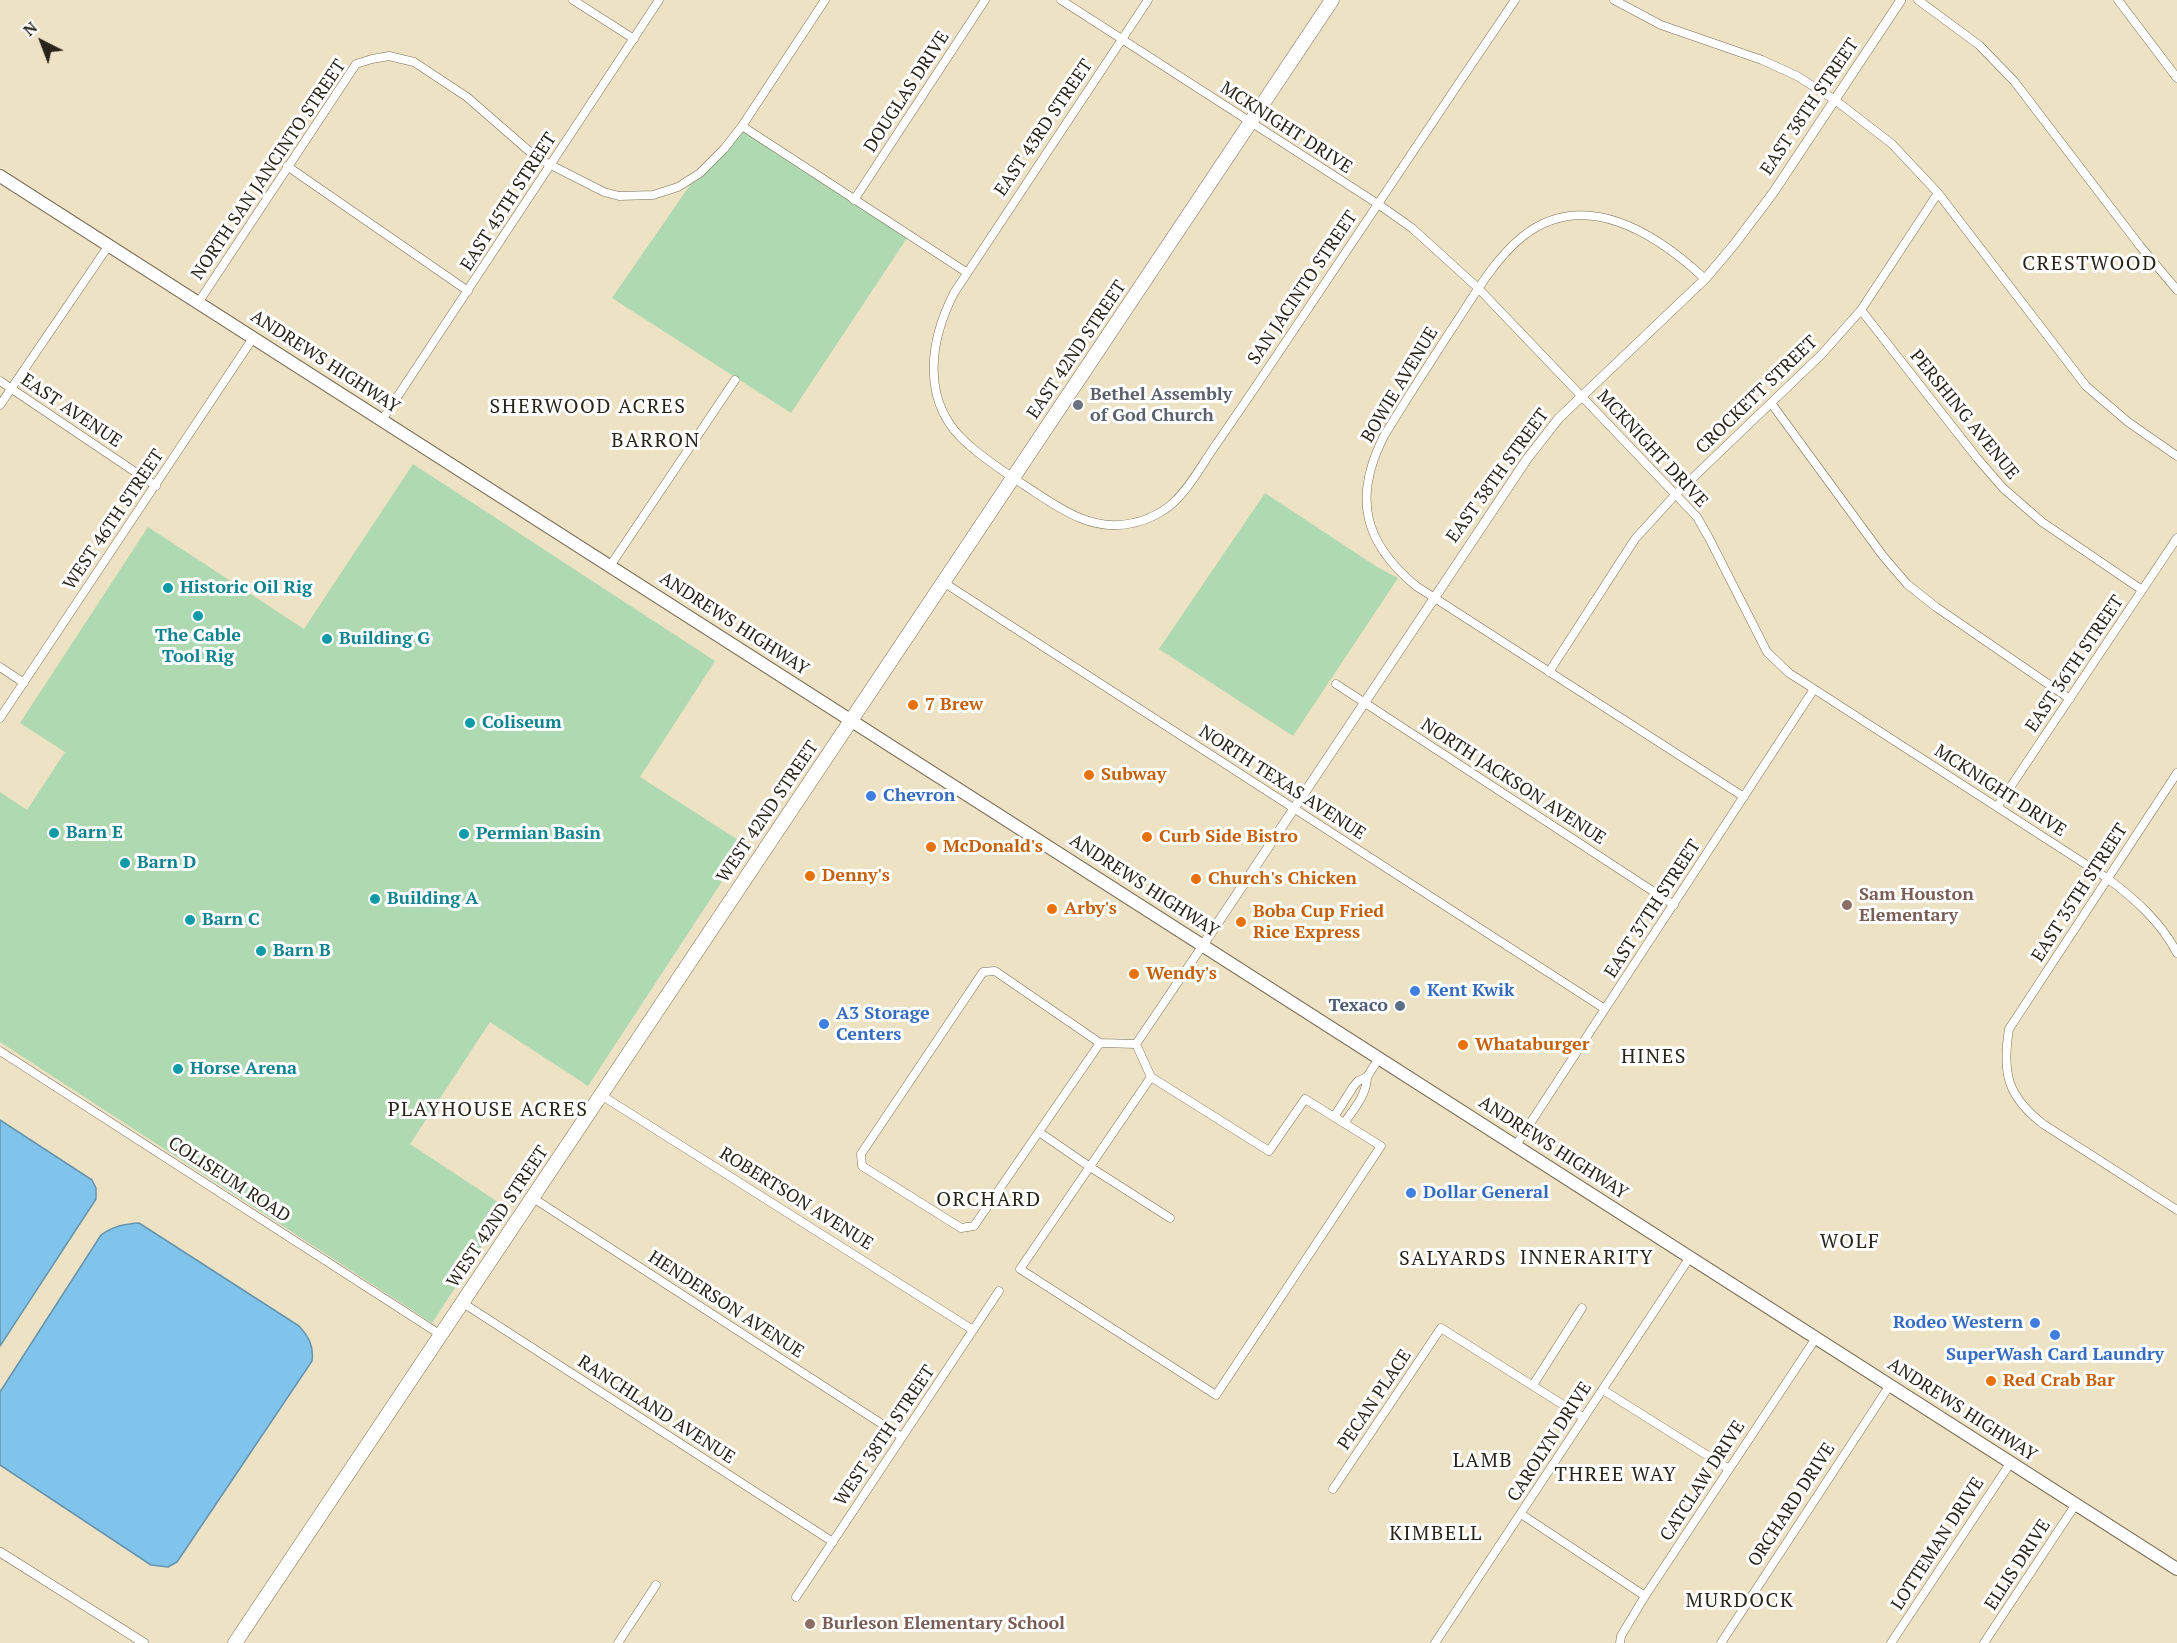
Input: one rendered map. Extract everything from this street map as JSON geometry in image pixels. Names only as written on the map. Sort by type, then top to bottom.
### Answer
[{"type":"highway","name":"EAST 42ND STREET","points":[[851,720],[1332,0]]},
{"type":"highway","name":"WEST 42ND STREET","points":[[235,1643],[851,720]]},
{"type":"main road","name":"ANDREWS HIGHWAY","points":[[0,176],[2177,1569]]},
{"type":"street","points":[[573,0],[633,39]]},
{"type":"street","name":"EAST 45TH STREET","points":[[382,420],[659,0]]},
{"type":"street","name":"NORTH SAN JANCINTO STREET","points":[[198,303],[356,64],[389,56],[414,62],[446,82],[484,111],[537,158],[604,192],[619,196],[653,195],[678,187],[712,163],[742,126],[825,0]]},
{"type":"street","name":"DOUGLAS DRIVE","points":[[854,200],[985,0]]},
{"type":"street","name":"MCKNIGHT DRIVE","points":[[1061,0],[1412,228],[1478,288],[1697,517],[1767,652],[1783,668],[2107,878],[2144,909],[2160,926],[2177,953]]},
{"type":"street","name":"EAST 43RD STREET","points":[[1013,478],[964,441],[949,423],[938,399],[933,362],[937,331],[945,310],[966,272],[1148,0]]},
{"type":"street","name":"SAN JACINTO STREET","points":[[1013,478],[1074,517],[1103,525],[1131,524],[1144,520],[1171,504],[1192,480],[1232,422],[1515,0]]},
{"type":"street","points":[[1614,0],[1661,25],[1779,68],[1835,100],[1892,144],[1938,193],[2086,386],[2128,422],[2177,456]]},
{"type":"street","name":"EAST 38TH STREET","points":[[1203,945],[1527,459],[1559,418],[1705,279],[1755,218],[1901,0]]},
{"type":"street","points":[[1918,0],[1951,23],[1995,61],[2014,81],[2140,246],[2177,290]]},
{"type":"street","points":[[2118,0],[2177,78]]},
{"type":"street","points":[[742,126],[966,272]]},
{"type":"street","points":[[287,166],[468,291]]},
{"type":"street","name":"CROCKETT STREET","points":[[1549,672],[1635,538],[1676,494],[1821,356],[1861,310],[1938,193]]},
{"type":"street","name":"BOWIE AVENUE","points":[[1705,279],[1672,252],[1633,228],[1611,218],[1581,215],[1549,222],[1528,233],[1507,252],[1478,288],[1384,436],[1367,478],[1367,512],[1373,535],[1385,556],[1403,575],[1433,598],[1744,797]]},
{"type":"street","points":[[0,405],[109,245]]},
{"type":"street","name":"PERSHING AVENUE","points":[[1861,310],[1977,459],[2003,488],[2042,522],[2142,590]]},
{"type":"street","name":"WEST 46TH STREET","points":[[0,718],[253,338]]},
{"type":"street","points":[[610,566],[735,380]]},
{"type":"street","name":"EAST AVENUE","points":[[0,381],[156,486]]},
{"type":"street","points":[[1771,403],[1883,556],[1907,584],[1936,607],[2070,699]]},
{"type":"street","name":"EAST 36TH STREET","points":[[1997,807],[2177,538]]},
{"type":"street","name":"NORTH TEXAS AVENUE","points":[[944,582],[1605,1009]]},
{"type":"street","points":[[0,667],[24,683]]},
{"type":"street","name":"NORTH JACKSON AVENUE","points":[[1336,684],[1674,905]]},
{"type":"street","name":"EAST 37TH STREET","points":[[1515,1145],[1814,689]]},
{"type":"street","name":"EAST 35TH STREET","points":[[2177,773],[2009,1029],[2005,1051],[2007,1075],[2014,1095],[2028,1112],[2177,1210]]},
{"type":"street","points":[[1136,1044],[1203,945]]},
{"type":"street","points":[[1100,1043],[974,1226],[961,1228],[862,1166],[861,1154],[983,972],[995,971],[1100,1043],[1136,1044]]},
{"type":"street","points":[[1136,1044],[1151,1077],[1269,1151],[1305,1099],[1381,1146],[1216,1395],[1020,1269],[1151,1077]]},
{"type":"street","name":"COLISEUM ROAD","points":[[0,1051],[441,1335]]},
{"type":"street","points":[[1344,1123],[1364,1092],[1367,1077],[1379,1058]]},
{"type":"street","points":[[1334,1117],[1358,1081],[1367,1077]]},
{"type":"street","name":"ROBERTSON AVENUE","points":[[601,1095],[973,1330]]},
{"type":"street","points":[[1039,1132],[1170,1218]]},
{"type":"street","name":"HENDERSON AVENUE","points":[[533,1198],[902,1437]]},
{"type":"street","name":"CAROLYN DRIVE","points":[[1436,1643],[1690,1257]]},
{"type":"street","name":"WEST 38TH STREET","points":[[796,1597],[999,1291]]},
{"type":"street","name":"RANCHLAND AVENUE","points":[[463,1303],[833,1542]]},
{"type":"street","points":[[1582,1308],[1533,1385],[1584,1418]]},
{"type":"street","name":"PECAN PLACE","points":[[1333,1489],[1442,1328],[1533,1385]]},
{"type":"street","name":"CATCLAW DRIVE","points":[[1620,1643],[1621,1636],[1645,1596],[1816,1338]]},
{"type":"street","name":"ORCHARD DRIVE","points":[[1721,1643],[1890,1385]]},
{"type":"street","points":[[1603,1390],[1729,1469]]},
{"type":"street","name":"LOTTEMAN DRIVE","points":[[1891,1643],[2011,1462]]},
{"type":"street","name":"ELLIS DRIVE","points":[[1984,1643],[2076,1504]]},
{"type":"street","points":[[1521,1514],[1645,1596]]},
{"type":"street","points":[[0,1552],[144,1643]]},
{"type":"street","points":[[618,1643],[656,1585]]},
{"type":"green space","points":[[742,126],[909,235],[791,413],[612,298],[690,185],[715,163]]},
{"type":"green space","points":[[413,464],[715,661],[640,777],[746,845],[588,1086],[490,1022],[410,1144],[507,1208],[432,1323],[0,1042],[0,792],[27,810],[65,752],[20,723],[148,527],[304,629]]},
{"type":"green space","points":[[1265,493],[1377,567],[1398,578],[1293,736],[1159,649]]},
{"type":"water","points":[[0,1120],[92,1180],[96,1188],[96,1199],[0,1346]]},
{"type":"water","points":[[139,1223],[299,1326],[308,1338],[312,1351],[312,1361],[177,1562],[168,1567],[151,1565],[0,1465],[0,1392],[101,1235],[119,1226]]},
{"type":"place","name":"Bethel Assembly of God Church","points":[[1078,405]]},
{"type":"place","name":"Historic Oil Rig","points":[[168,588]]},
{"type":"place","name":"The Cable Tool Rig","points":[[198,616]]},
{"type":"place","name":"Building G","points":[[327,639]]},
{"type":"place","name":"7 Brew","points":[[913,705]]},
{"type":"place","name":"Coliseum","points":[[470,723]]},
{"type":"place","name":"Subway","points":[[1089,775]]},
{"type":"place","name":"Chevron","points":[[871,796]]},
{"type":"place","name":"Barn E","points":[[54,833]]},
{"type":"place","name":"Permian Basin","points":[[464,834]]},
{"type":"place","name":"Curb Side Bistro","points":[[1147,837]]},
{"type":"place","name":"McDonald's","points":[[931,847]]},
{"type":"place","name":"Barn D","points":[[125,863]]},
{"type":"place","name":"Denny's","points":[[810,876]]},
{"type":"place","name":"Church's Chicken","points":[[1196,879]]},
{"type":"place","name":"Building A","points":[[375,899]]},
{"type":"place","name":"Sam Houston Elementary","points":[[1847,905]]},
{"type":"place","name":"Arby's","points":[[1052,909]]},
{"type":"place","name":"Barn C","points":[[190,920]]},
{"type":"place","name":"Boba Cup Fried Rice Express","points":[[1241,922]]},
{"type":"place","name":"Barn B","points":[[261,951]]},
{"type":"place","name":"Wendy's","points":[[1134,974]]},
{"type":"place","name":"Kent Kwik","points":[[1415,991]]},
{"type":"place","name":"Texaco","points":[[1400,1006]]},
{"type":"place","name":"A3 Storage Centers","points":[[824,1024]]},
{"type":"place","name":"Whataburger","points":[[1463,1045]]},
{"type":"place","name":"Horse Arena","points":[[178,1069]]},
{"type":"place","name":"Dollar General","points":[[1411,1193]]},
{"type":"place","name":"Rodeo Western","points":[[2035,1323]]},
{"type":"place","name":"SuperWash Card Laundry","points":[[2055,1335]]},
{"type":"place","name":"Red Crab Bar","points":[[1991,1381]]},
{"type":"place","name":"Burleson Elementary School","points":[[810,1624]]},
{"type":"district","name":"CRESTWOOD","points":[[2090,264]]},
{"type":"district","name":"SHERWOOD ACRES","points":[[588,407]]},
{"type":"district","name":"BARRON","points":[[656,441]]},
{"type":"district","name":"HINES","points":[[1654,1057]]},
{"type":"district","name":"PLAYHOUSE ACRES","points":[[488,1110]]},
{"type":"district","name":"ORCHARD","points":[[989,1200]]},
{"type":"district","name":"WOLF","points":[[1850,1242]]},
{"type":"district","name":"INNERARITY","points":[[1587,1258]]},
{"type":"district","name":"SALYARDS","points":[[1453,1259]]},
{"type":"district","name":"LAMB","points":[[1483,1461]]},
{"type":"district","name":"THREE WAY","points":[[1616,1475]]},
{"type":"district","name":"KIMBELL","points":[[1436,1534]]},
{"type":"district","name":"MURDOCK","points":[[1740,1601]]}]
